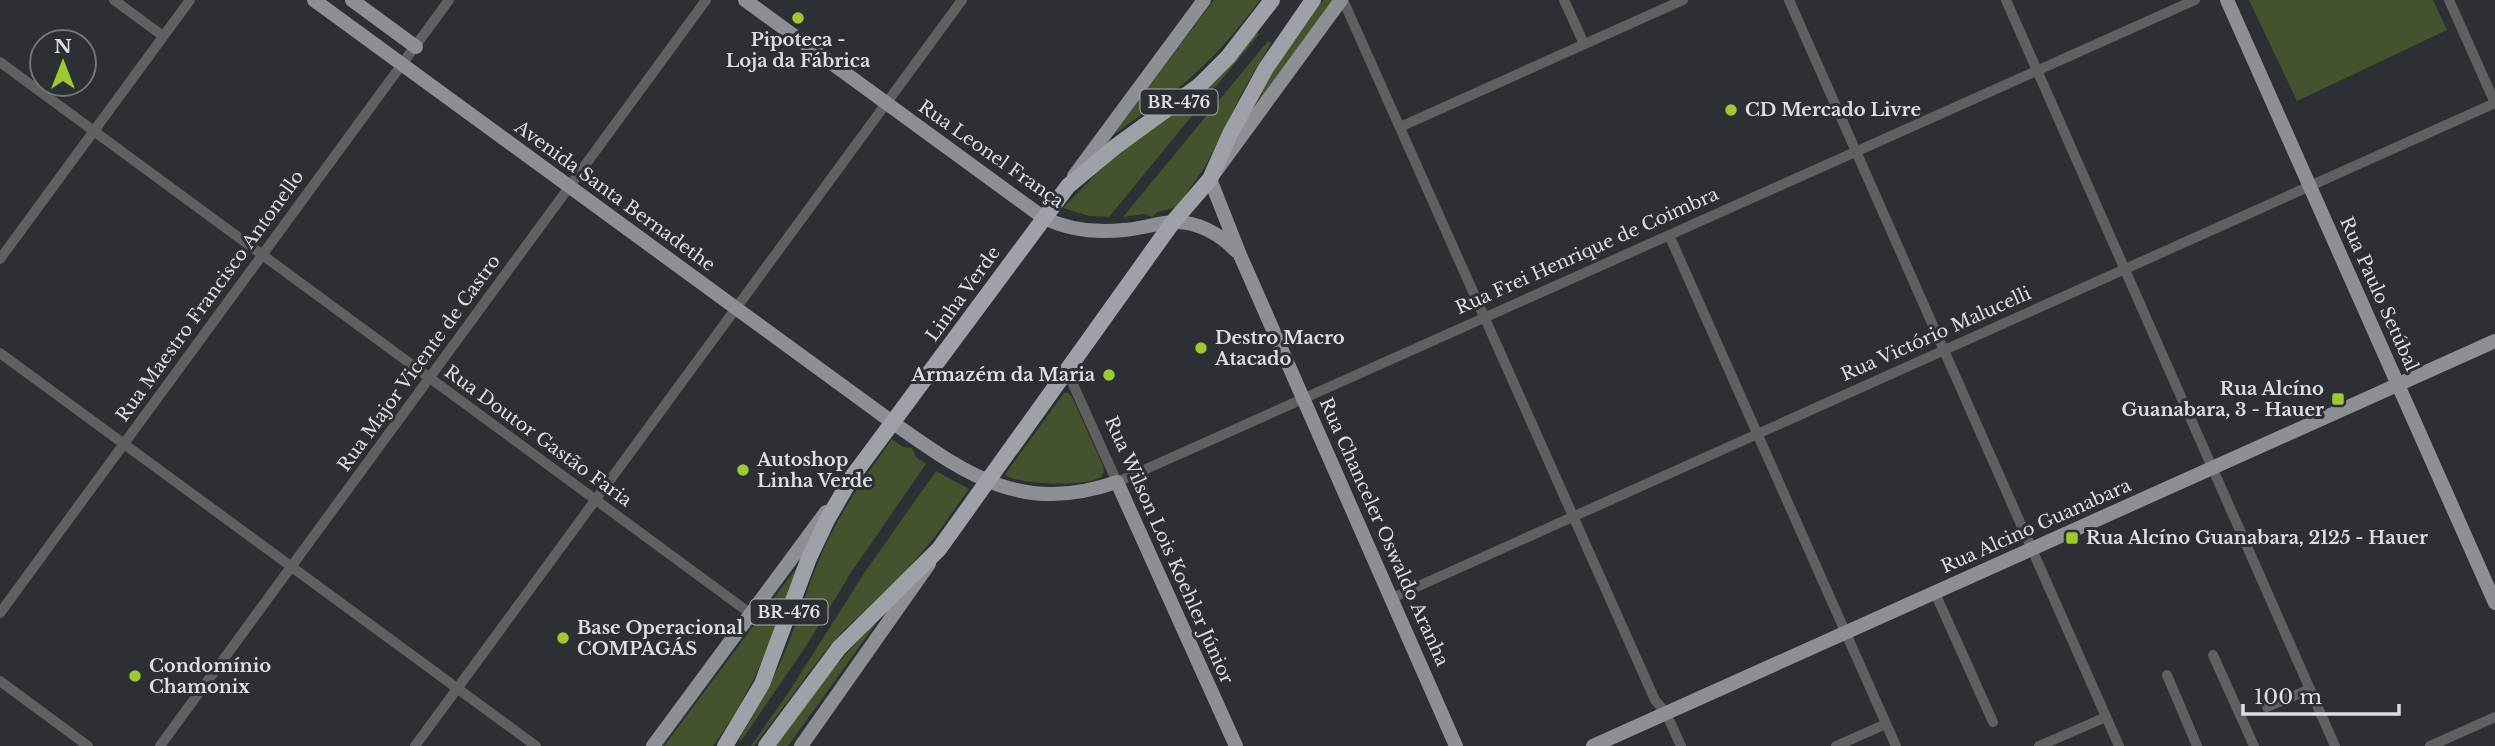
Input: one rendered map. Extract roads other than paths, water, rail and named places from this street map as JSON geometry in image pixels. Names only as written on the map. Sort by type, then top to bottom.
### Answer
[{"type":"highway","name":"Linha Verde","points":[[725,746],[762,684],[809,558],[827,520],[852,477],[892,422],[1068,186],[1115,147],[1200,85],[1228,57],[1272,0]]},
{"type":"highway","name":"BR-476","points":[[766,746],[839,648],[939,549],[1173,222],[1210,179],[1230,134],[1266,68],[1313,0]]},
{"type":"main road","name":"Avenida Santa Bernadethe","points":[[314,0],[892,422],[950,463],[987,483]]},
{"type":"main road","points":[[352,0],[415,47]]},
{"type":"main road","name":"Rua Leonel França","points":[[746,0],[1044,218],[1070,227],[1101,231],[1150,227],[1173,222],[1206,229],[1220,237],[1240,255]]},
{"type":"main road","points":[[1068,186],[1204,0]]},
{"type":"main road","points":[[1210,179],[1342,0]]},
{"type":"main road","name":"Rua Paulo Setúbal","points":[[2227,0],[2495,603]]},
{"type":"main road","name":"Rua Chanceler Oswaldo Aranha","points":[[1210,179],[1240,255],[1456,746]]},
{"type":"main road","name":"Rua Alcino Guanabara","points":[[1593,746],[2495,341]]},
{"type":"main road","points":[[653,746],[852,477]]},
{"type":"main road","name":"Rua Frei Henrique de Coimbra","points":[[987,483],[1021,491],[1060,493],[1091,490],[1117,482]]},
{"type":"main road","name":"Rua Wilson Lois Koehler Júnior","points":[[1117,482],[1236,746]]},
{"type":"main road","points":[[801,746],[939,549]]},
{"type":"street","points":[[114,0],[163,36]]},
{"type":"street","points":[[0,259],[190,0]]},
{"type":"street","name":"Rua Maestro Francisco Antonello","points":[[0,612],[449,0]]},
{"type":"street","name":"Rua Major Vicente de Castro","points":[[160,746],[706,0]]},
{"type":"street","points":[[415,746],[962,0]]},
{"type":"street","points":[[1342,0],[1655,700],[1667,713],[1681,746]]},
{"type":"street","points":[[1564,0],[1584,44]]},
{"type":"street","points":[[1400,127],[1683,0]]},
{"type":"street","points":[[1789,0],[2119,746]]},
{"type":"street","points":[[2006,0],[2335,746]]},
{"type":"street","name":"Rua Frei Henrique de Coimbra","points":[[1117,482],[2195,0]]},
{"type":"street","points":[[2449,0],[2495,103]]},
{"type":"street","name":"Rua Doutor Gastão Faria","points":[[0,62],[751,614]]},
{"type":"street","name":"Rua Victório Malucelli","points":[[1392,598],[2495,103]]},
{"type":"street","points":[[1669,235],[1896,746]]},
{"type":"street","points":[[0,353],[536,746]]},
{"type":"street","name":"Rua Wilson Lois Koehler Júnior","points":[[1067,371],[1117,482]]},
{"type":"street","points":[[1935,593],[1993,722]]},
{"type":"street","points":[[2213,655],[2254,746]]},
{"type":"street","points":[[2166,675],[2197,746]]},
{"type":"street","points":[[0,681],[88,746]]},
{"type":"street","points":[[2267,707],[2309,689]]},
{"type":"street","points":[[2039,746],[2106,717]]},
{"type":"street","points":[[2430,746],[2495,717]]},
{"type":"street","points":[[1836,746],[1886,724]]},
{"type":"place","name":"Pipoteca - Loja da Fábrica","points":[[798,18]]},
{"type":"place","name":"CD Mercado Livre","points":[[1731,110]]},
{"type":"place","name":"Destro Macro Atacado","points":[[1201,348]]},
{"type":"place","name":"Armazém da Maria","points":[[1109,375]]},
{"type":"place","name":"Rua Alcíno Guanabara, 3 - Hauer","points":[[2338,399]]},
{"type":"place","name":"Autoshop Linha Verde","points":[[743,470]]},
{"type":"place","name":"Rua Alcíno Guanabara, 2125 - Hauer","points":[[2072,538]]},
{"type":"place","name":"Base Operacional COMPAGÁS","points":[[563,638]]},
{"type":"place","name":"Condomínio Chamonix","points":[[135,676]]}]
